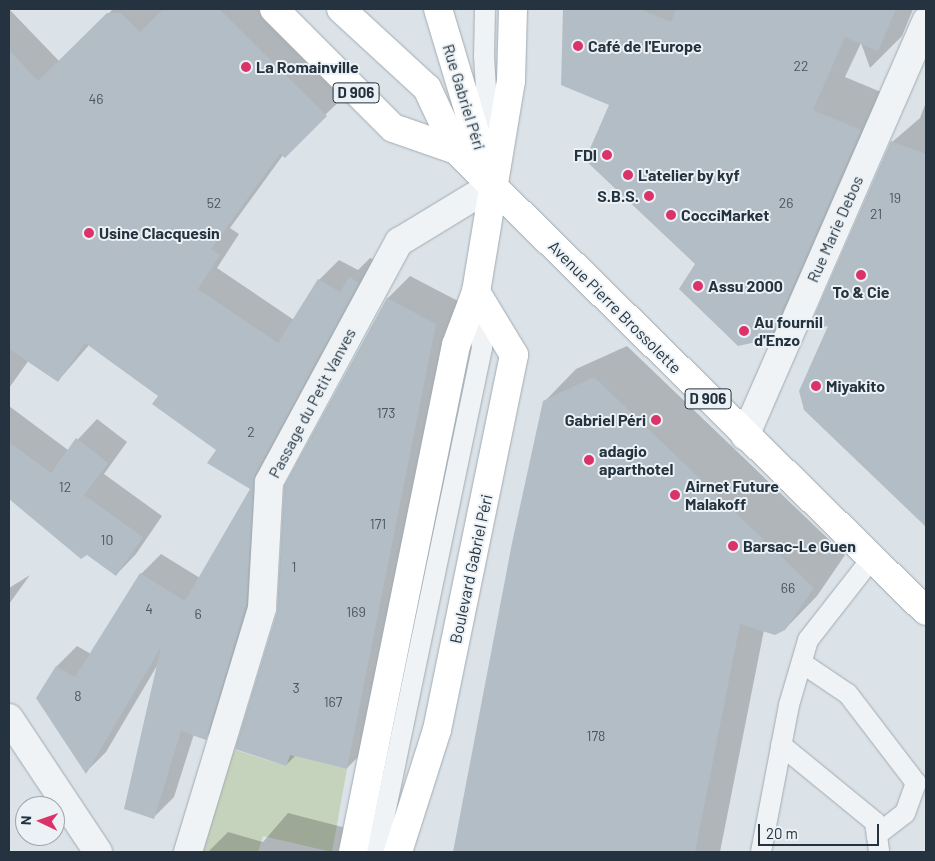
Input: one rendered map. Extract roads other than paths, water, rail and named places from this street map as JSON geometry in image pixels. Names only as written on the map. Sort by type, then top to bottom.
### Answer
[{"type":"main road","name":"Avenue Pierre Brossolette","points":[[274,9],[393,128],[456,150]]},
{"type":"main road","name":"Avenue Pierre Brossolette","points":[[341,9],[427,88],[456,150],[745,436],[926,611]]},
{"type":"main road","name":"Rue Gabriel Péri","points":[[438,9],[491,186]]},
{"type":"main road","name":"Rue Gabriel Péri","points":[[491,186],[511,80],[513,9]]},
{"type":"main road","points":[[353,852],[456,345],[476,292],[491,186]]},
{"type":"main road","name":"Boulevard Gabriel Péri","points":[[398,852],[437,730],[514,354],[476,292]]},
{"type":"street","name":"Rue Marie Debos","points":[[745,436],[926,21]]},
{"type":"street","name":"Passage du Petit Vanves","points":[[188,852],[262,608],[269,482],[399,242],[491,186]]},
{"type":"street","points":[[9,718],[98,852]]},
{"type":"lane","name":"Rue Gabriel Péri","points":[[485,9],[484,56],[491,186]]},
{"type":"lane","points":[[377,852],[482,348],[476,292]]},
{"type":"lane","points":[[761,852],[781,745],[808,640],[872,558]]},
{"type":"lane","points":[[802,662],[848,694],[916,783],[906,813],[878,843]]},
{"type":"lane","points":[[781,745],[875,822],[878,843]]},
{"type":"place","name":"Café de l'Europe","points":[[578,46]]},
{"type":"place","name":"La Romainville","points":[[246,67]]},
{"type":"place","name":"FDI","points":[[607,155]]},
{"type":"place","name":"L'atelier by kyf","points":[[628,175]]},
{"type":"place","name":"S.B.S.","points":[[649,196]]},
{"type":"place","name":"CocciMarket","points":[[671,215]]},
{"type":"place","name":"Usine Clacquesin","points":[[89,233]]},
{"type":"place","name":"To & Cie","points":[[861,275]]},
{"type":"place","name":"Assu 2000","points":[[698,286]]},
{"type":"place","name":"Au fournil d'Enzo","points":[[744,331]]},
{"type":"place","name":"Miyakito","points":[[816,386]]},
{"type":"place","name":"Gabriel Péri","points":[[656,420]]},
{"type":"place","name":"adagio aparthotel","points":[[589,460]]},
{"type":"place","name":"Airnet Future Malakoff","points":[[675,495]]},
{"type":"place","name":"Barsac-Le Guen","points":[[733,546]]}]
